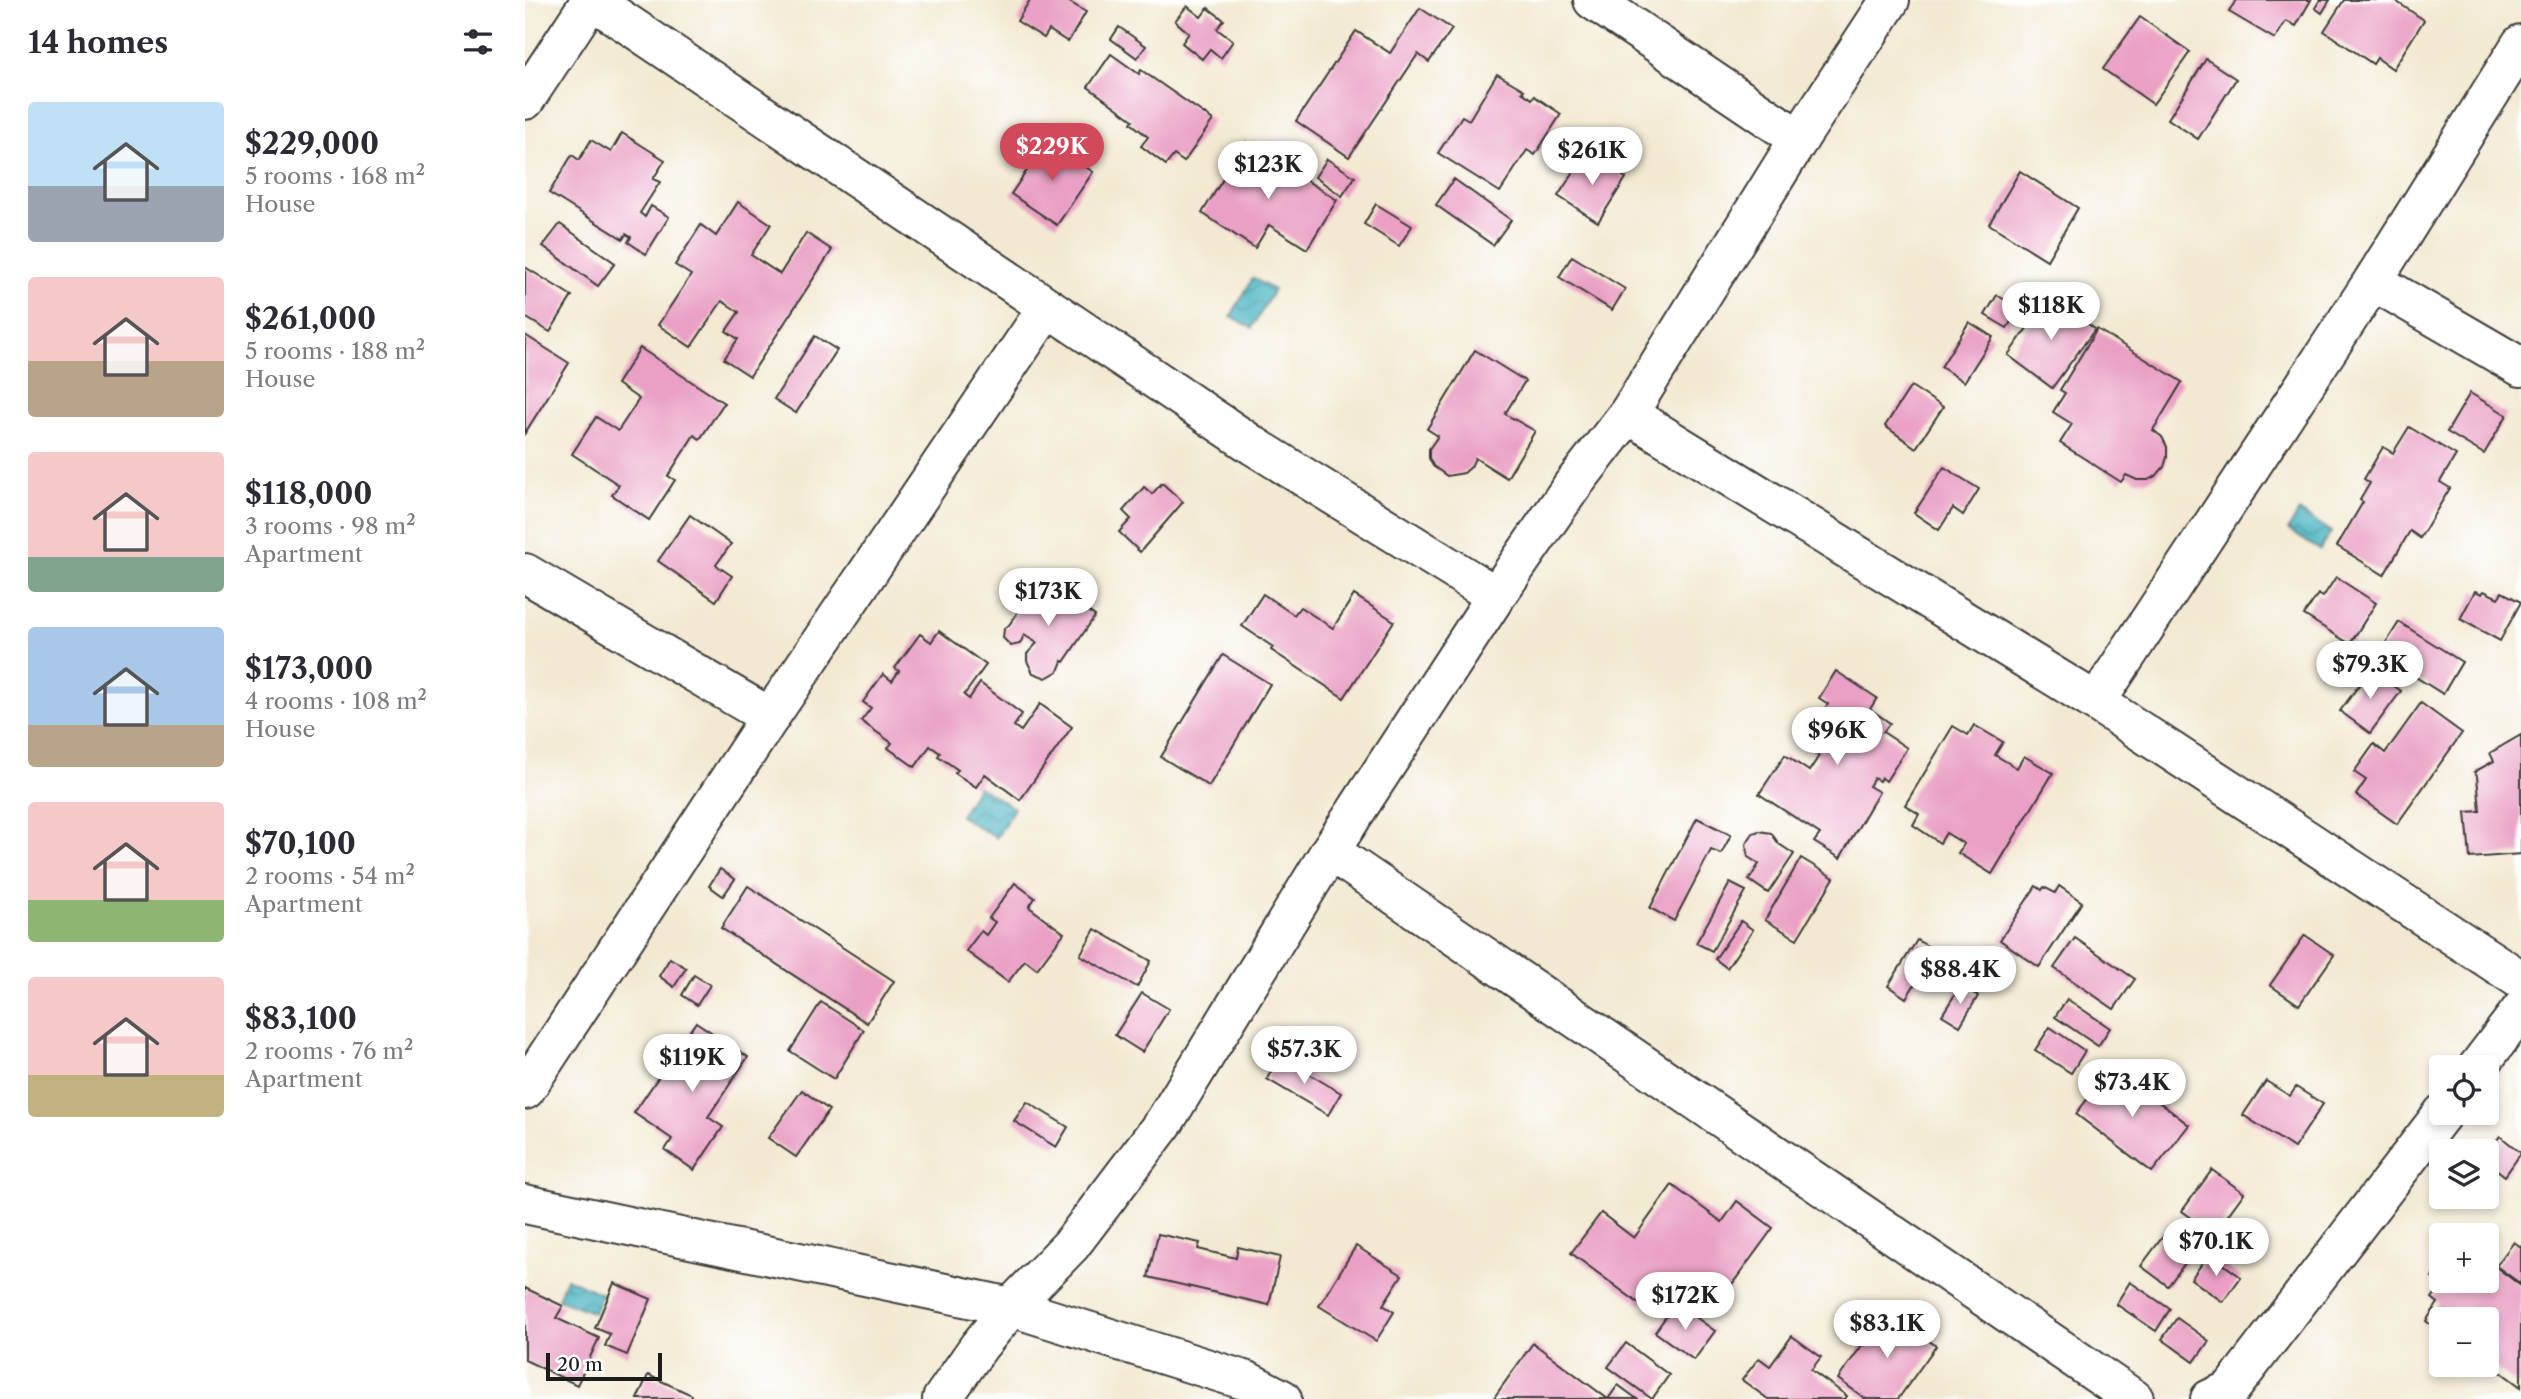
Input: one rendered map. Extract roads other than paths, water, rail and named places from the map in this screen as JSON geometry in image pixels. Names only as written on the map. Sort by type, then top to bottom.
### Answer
[{"type":"street","points":[[525,100],[591,0],[1254,446],[1496,596]]},
{"type":"street","points":[[1593,0],[1799,139]]},
{"type":"street","points":[[942,1399],[979,1346],[1011,1307],[1071,1245],[1165,1121],[1330,851],[1496,596],[1573,486],[1628,414],[1799,139],[1890,0]]},
{"type":"street","points":[[2096,702],[2517,58]]},
{"type":"street","points":[[2373,281],[2521,367]]},
{"type":"street","points":[[525,1090],[770,717],[1047,308]]},
{"type":"street","points":[[1628,414],[2096,702],[2521,980]]},
{"type":"street","points":[[525,573],[770,717]]},
{"type":"street","points":[[1330,851],[2134,1399]]},
{"type":"street","points":[[2487,1055],[2521,1010]]},
{"type":"street","points":[[2210,1399],[2230,1390],[2434,1125]]},
{"type":"street","points":[[525,1204],[1011,1307],[1247,1381],[1282,1399]]},
{"type":"water","points":[[1253,278],[1274,290],[1252,328],[1231,316]]},
{"type":"water","points":[[2299,511],[2331,532],[2320,550],[2288,530]]},
{"type":"water","points":[[978,786],[1014,808],[996,838],[960,816]]},
{"type":"water","points":[[566,1278],[602,1294],[594,1313],[558,1299]]}]
